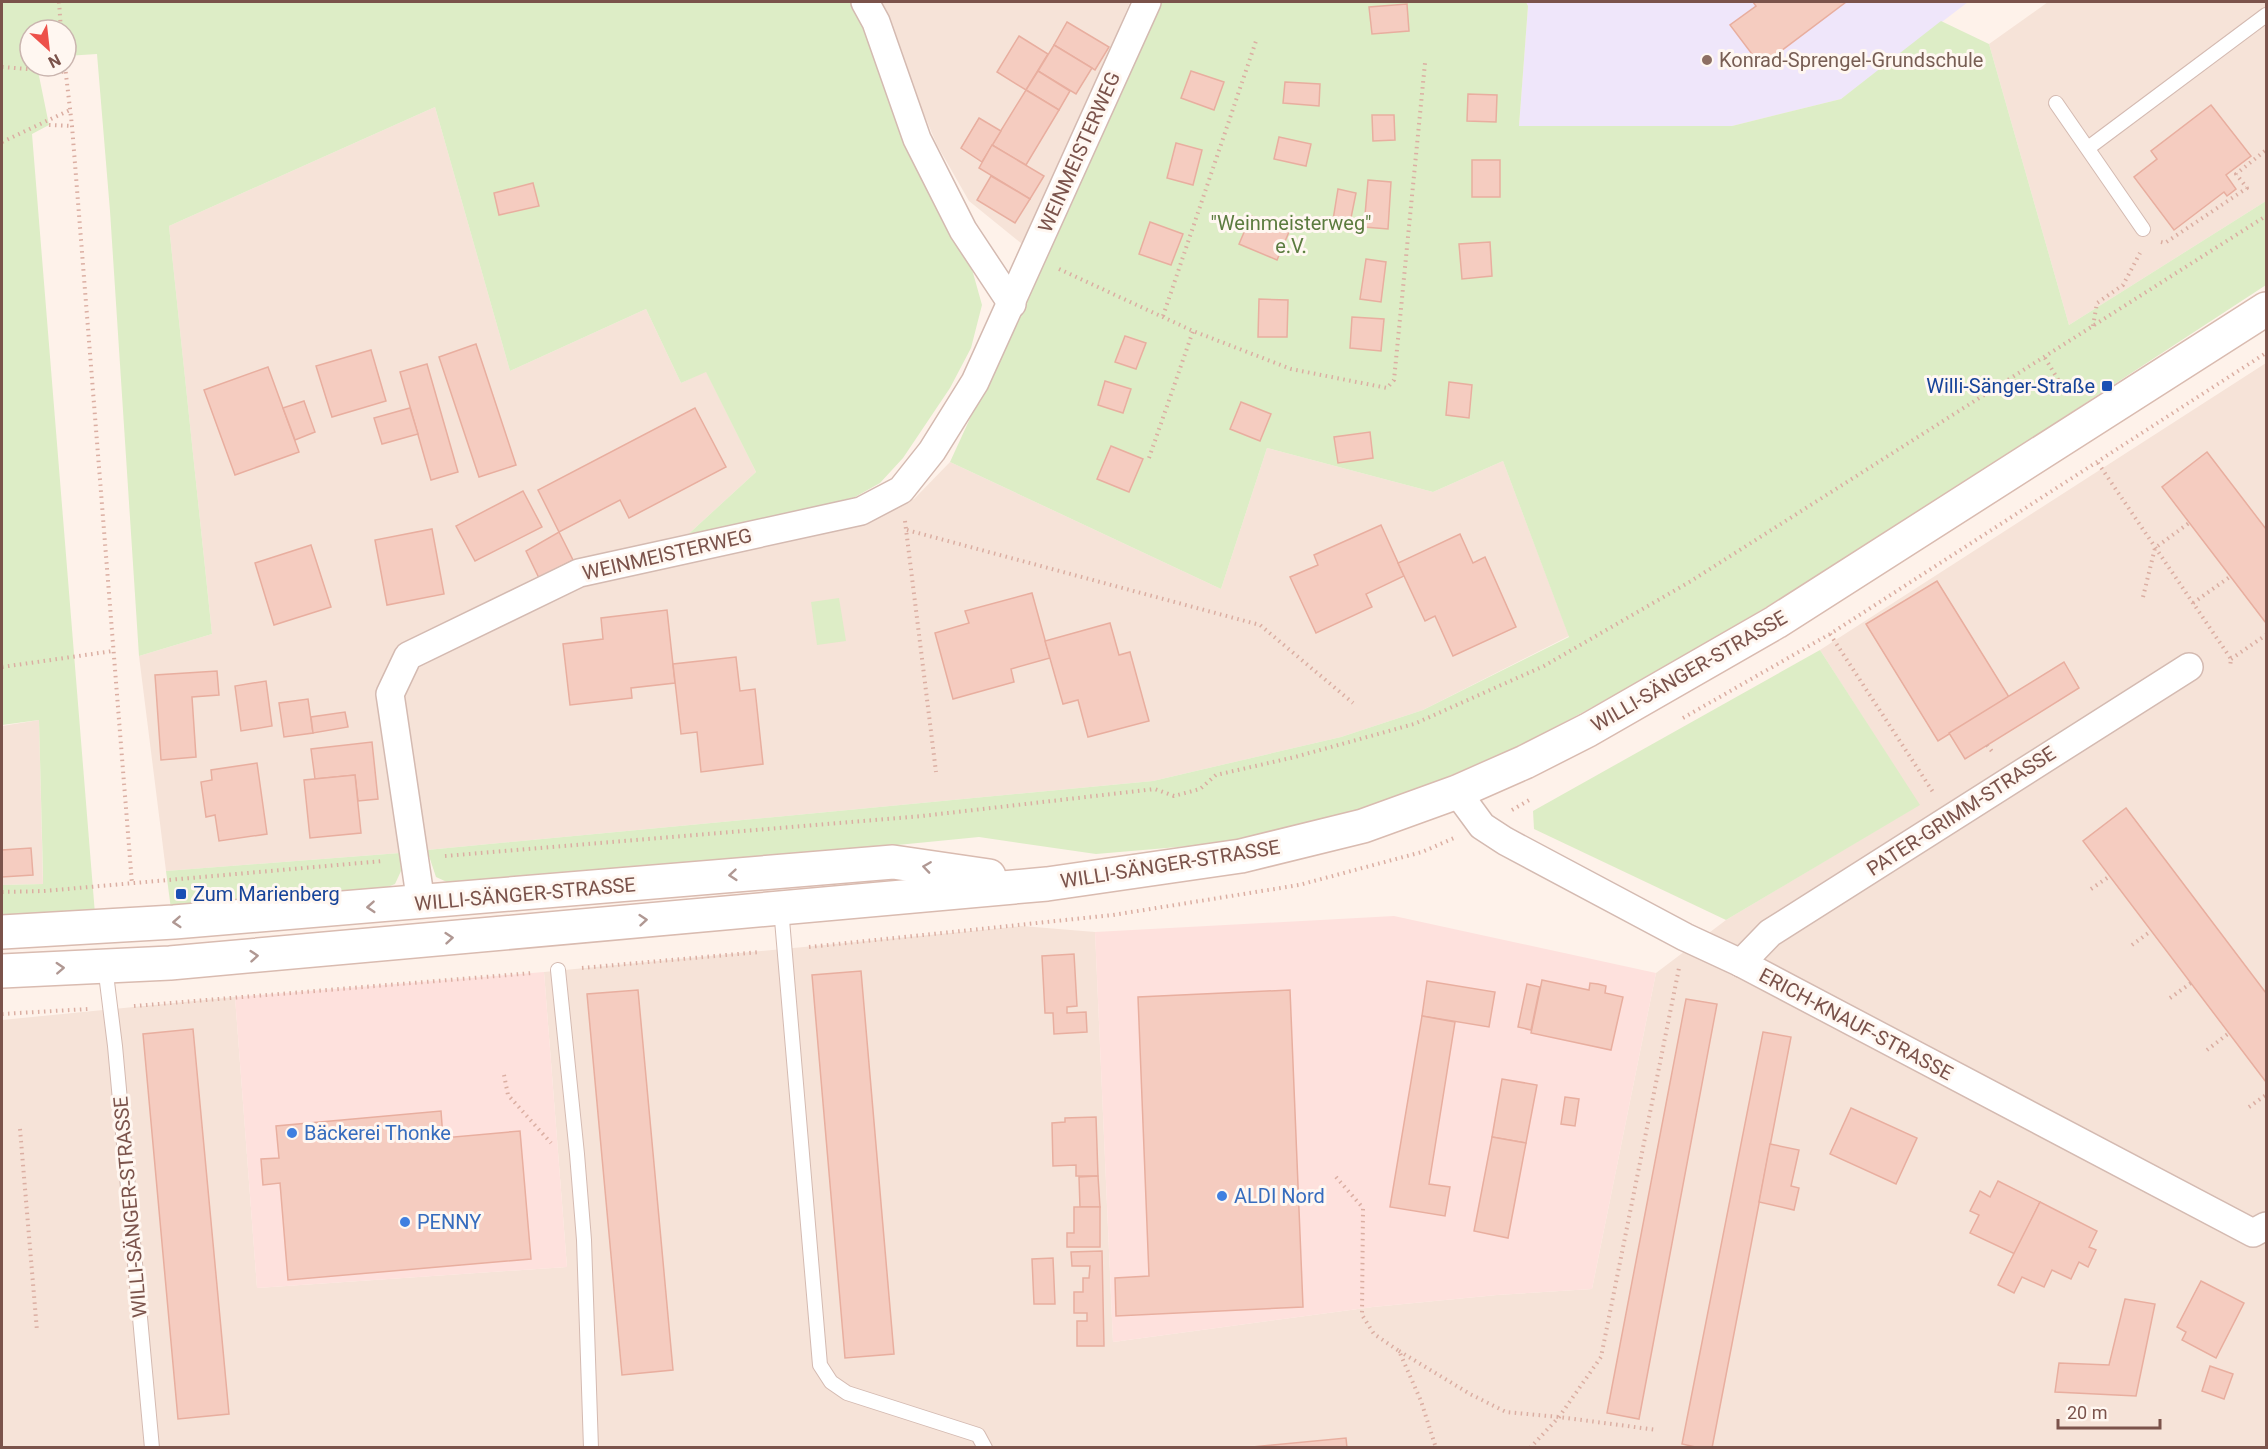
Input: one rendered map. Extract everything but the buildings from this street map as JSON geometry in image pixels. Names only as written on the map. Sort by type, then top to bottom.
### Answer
[{"type":"main road","name":"WILLI-SÄNGER-STRASSE","points":[[2,971],[230,958],[1047,884],[1241,856],[1363,826],[1458,792],[1588,730],[1776,622],[2266,309]]},
{"type":"main road","name":"WILLI-SÄNGER-STRASSE","points":[[2,932],[135,925],[421,903],[893,862],[1047,884]]},
{"type":"street","points":[[865,2],[876,22],[917,138],[963,230],[1012,304]]},
{"type":"street","name":"WEINMEISTERWEG","points":[[421,903],[390,694],[408,656],[579,573],[861,511],[901,490],[932,451],[975,382],[1147,2]]},
{"type":"street","name":"PATER-GRIMM-STRASSE","points":[[1741,963],[1770,933],[2188,667]]},
{"type":"street","name":"ERICH-KNAUF-STRASSE","points":[[1458,792],[1482,826],[1504,841],[1675,932],[1741,963],[2253,1233],[2266,1226]]},
{"type":"lane","points":[[2088,148],[2266,15]]},
{"type":"lane","points":[[2056,103],[2146,234]]},
{"type":"lane","points":[[781,908],[820,1365],[831,1382],[847,1393],[978,1435],[986,1448]]},
{"type":"lane","name":"WILLI-SÄNGER-STRASSE","points":[[105,966],[111,1008],[152,1448]]},
{"type":"lane","points":[[558,970],[578,1154],[586,1287],[591,1448]]},
{"type":"path","points":[[59,4],[66,2]]},
{"type":"path","points":[[1163,316],[1256,41]]},
{"type":"path","points":[[1031,256],[1193,331],[1291,369],[1387,388],[1394,380],[1425,63]]},
{"type":"path","points":[[2,67],[18,68]]},
{"type":"path","points":[[66,78],[72,126],[135,925]]},
{"type":"path","points":[[2,142],[70,110]]},
{"type":"path","points":[[49,126],[72,126]]},
{"type":"path","points":[[2092,327],[2097,303],[2123,285],[2146,234],[2165,243],[2247,188],[2236,174],[2266,150]]},
{"type":"path","points":[[2,892],[44,891],[922,816],[1155,789],[1174,796],[1200,789],[1216,776],[1296,758],[1414,724],[1544,666],[1691,581],[2266,216]]},
{"type":"path","points":[[1149,458],[1193,331]]},
{"type":"path","points":[[1682,719],[1830,634],[2266,353]]},
{"type":"path","points":[[2098,463],[2231,659],[2230,668]]},
{"type":"path","points":[[901,490],[936,772]]},
{"type":"path","points":[[2143,597],[2155,548],[2189,523]]},
{"type":"path","points":[[907,530],[1260,626],[1353,703]]},
{"type":"path","points":[[2193,603],[2231,576]]},
{"type":"path","points":[[1830,634],[1950,818]]},
{"type":"path","points":[[2231,659],[2266,635]]},
{"type":"path","points":[[2,667],[113,651]]},
{"type":"path","points":[[2,1014],[111,1008],[785,950],[1113,915],[1299,885],[1422,852],[1482,826],[1534,798]]},
{"type":"path","points":[[2091,889],[2110,876]]},
{"type":"path","points":[[2132,945],[2151,931]]},
{"type":"path","points":[[1530,1448],[1559,1417],[1601,1357],[1677,976]]},
{"type":"path","points":[[2170,999],[2191,983]]},
{"type":"path","points":[[2207,1050],[2229,1033]]},
{"type":"path","points":[[504,1075],[508,1095],[544,1135],[561,1153],[578,1154]]},
{"type":"path","points":[[2249,1107],[2266,1095]]},
{"type":"path","points":[[20,1129],[37,1331]]},
{"type":"path","points":[[1336,1177],[1363,1208],[1362,1316],[1374,1334],[1470,1394],[1506,1412],[1657,1430]]},
{"type":"path","points":[[1399,1351],[1421,1401],[1436,1448]]},
{"type":"shaded area","points":[[876,2],[1130,2],[1027,248],[969,201],[937,145]]},
{"type":"shaded area","name":"Konrad-Sprengel-Grundschule","points":[[1526,2],[1968,2],[1841,99],[1732,126],[1519,126],[1528,6]]},
{"type":"shaded area","points":[[2048,2],[2266,2],[2266,201],[2069,325],[1989,44]]},
{"type":"shaded area","points":[[435,107],[510,371],[646,309],[681,383],[706,371],[756,472],[682,540],[583,558],[398,647],[380,694],[400,853],[166,871],[139,656],[212,634],[169,226]]},
{"type":"shaded area","points":[[2266,363],[2266,1447],[2,1448],[2,1020],[235,997],[257,1288],[567,1267],[544,972],[1022,926],[1095,932],[1113,1342],[1373,1307],[1497,1295],[1592,1289],[1656,973],[1726,920],[1919,805],[1820,650]]},
{"type":"shaded area","points":[[1267,448],[1433,492],[1503,461],[1569,636],[1423,710],[1341,737],[1153,781],[427,850],[403,692],[410,676],[425,662],[580,586],[863,524],[914,499],[950,462],[1221,589]]},
{"type":"shaded area","points":[[39,720],[43,884],[2,885],[2,726]]},
{"type":"shaded area","points":[[1394,916],[1656,973],[1592,1289],[1497,1295],[1373,1307],[1113,1342],[1095,932]]},
{"type":"shaded area","points":[[544,972],[567,1267],[257,1288],[235,997]]},
{"type":"green space","points":[[2,2],[853,2],[970,262],[982,305],[971,348],[950,388],[903,458],[880,483],[855,497],[682,540],[756,472],[706,372],[681,383],[646,309],[510,371],[435,107],[169,226],[212,634],[139,656],[110,211],[97,54],[78,55],[78,18],[18,18],[18,78],[39,78],[49,125],[32,134],[95,914],[2,919],[2,885],[43,884],[43,875],[39,720],[2,725]]},
{"type":"green space","name":"\"Weinmeisterweg\" e.V.","points":[[1161,2],[1526,2],[1528,6],[1519,126],[1732,126],[1841,99],[1941,21],[1989,44],[2069,325],[2266,201],[2266,285],[1836,566],[1648,677],[1526,743],[1398,798],[1301,829],[1225,843],[1096,854],[979,837],[460,888],[436,877],[427,850],[1153,781],[1341,737],[1423,710],[1569,637],[1503,461],[1433,492],[1267,448],[1221,589],[950,462]]},
{"type":"green space","points":[[839,598],[846,641],[817,645],[811,602]]},
{"type":"green space","points":[[1820,650],[1920,805],[1726,920],[1534,829],[1533,811]]},
{"type":"green space","points":[[400,853],[401,871],[395,884],[378,891],[171,909],[166,871]]},
{"type":"place","name":"Konrad-Sprengel-Grundschule","points":[[1707,60]]},
{"type":"place","name":"Willi-Sänger-Straße","points":[[2107,386]]},
{"type":"place","name":"Zum Marienberg","points":[[181,894]]},
{"type":"place","name":"Bäckerei Thonke","points":[[292,1133]]},
{"type":"place","name":"ALDI Nord","points":[[1222,1196]]},
{"type":"place","name":"PENNY","points":[[405,1222]]}]
